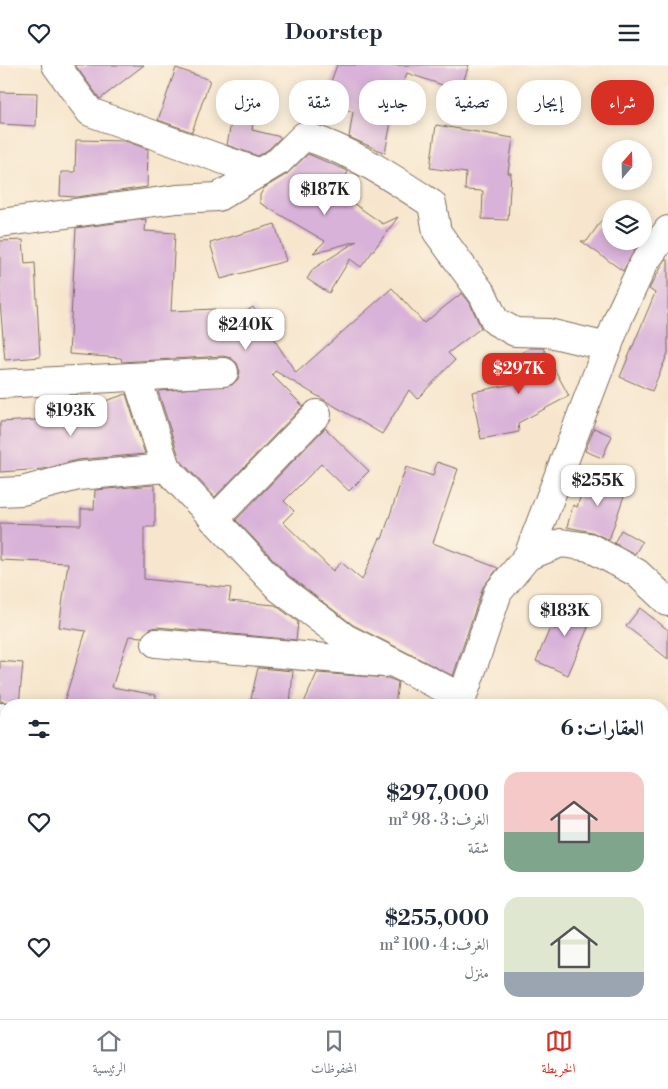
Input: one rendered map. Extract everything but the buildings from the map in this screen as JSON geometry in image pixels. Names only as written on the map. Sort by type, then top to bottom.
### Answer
[{"type":"street","points":[[56,65],[90,112],[260,173]]},
{"type":"street","points":[[0,223],[177,199],[218,197],[279,161],[304,136],[334,145],[393,178],[432,204],[437,232],[484,295],[495,321],[514,332],[549,333],[608,347]]},
{"type":"street","points":[[461,699],[498,592],[528,556],[620,314],[644,263],[668,230]]},
{"type":"street","points":[[0,384],[224,372]]},
{"type":"street","points":[[137,378],[166,468],[279,588],[345,637],[457,699]]},
{"type":"street","points":[[214,521],[317,414]]},
{"type":"street","points":[[0,492],[22,491],[78,476],[166,468]]},
{"type":"street","points":[[528,556],[561,543],[589,547],[638,573],[668,602]]},
{"type":"street","points":[[156,643],[398,665]]}]
